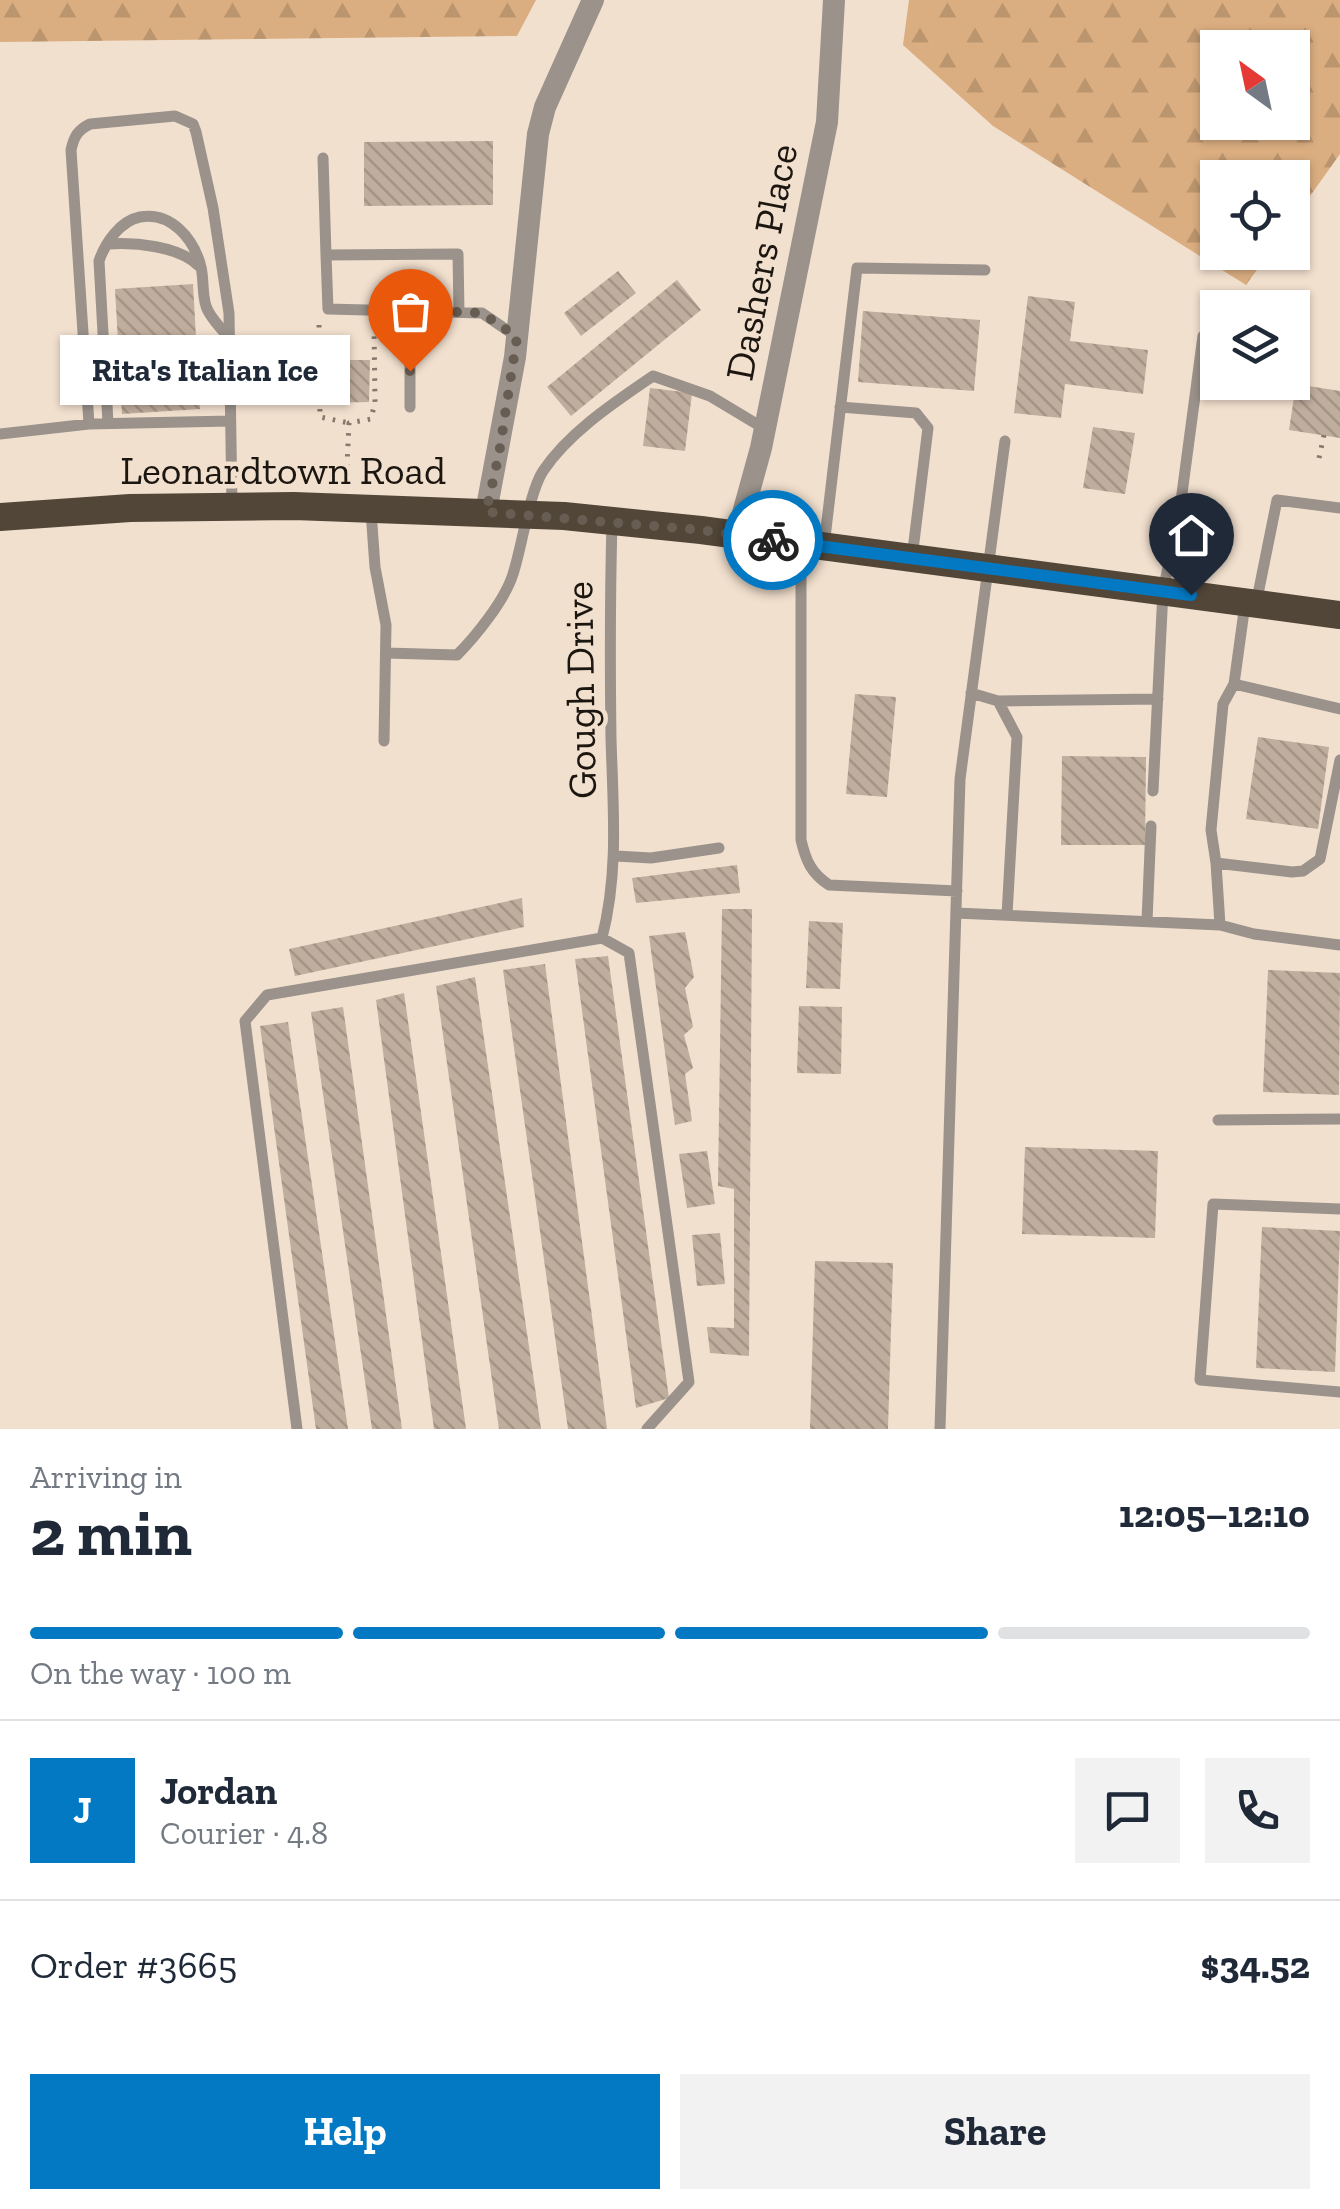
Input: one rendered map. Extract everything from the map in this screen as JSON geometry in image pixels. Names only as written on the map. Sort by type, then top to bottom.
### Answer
[{"type":"highway","name":"Leonardtown Road","points":[[0,517],[130,508],[232,507],[371,507],[529,514],[737,535],[1340,615]]},
{"type":"street","points":[[486,512],[517,337],[538,134],[545,107],[592,0]]},
{"type":"street","name":"Dashers Place","points":[[737,535],[765,429],[828,122],[834,0]]},
{"type":"lane","points":[[88,424],[72,150],[80,129],[90,124],[175,116],[193,124],[229,313],[232,507]]},
{"type":"lane","points":[[323,158],[328,309],[482,313],[517,337]]},
{"type":"lane","points":[[108,424],[98,261],[132,219],[158,216],[184,235],[202,269],[206,309],[229,338]]},
{"type":"lane","points":[[108,244],[131,243],[174,252],[194,260],[202,269]]},
{"type":"lane","points":[[326,255],[458,254],[460,312]]},
{"type":"lane","points":[[957,891],[829,885],[814,875],[806,860],[801,840],[812,545],[840,407],[856,268],[985,270]]},
{"type":"lane","points":[[410,310],[410,407]]},
{"type":"lane","points":[[1153,791],[1164,591],[1179,516],[1200,358]]},
{"type":"lane","points":[[386,652],[457,656],[512,580],[541,474],[565,446],[652,376],[710,396],[765,429]]},
{"type":"lane","points":[[840,407],[916,414],[928,428],[912,558]]},
{"type":"lane","points":[[0,434],[88,424],[230,420]]},
{"type":"lane","points":[[940,1429],[960,779],[1005,441]]},
{"type":"lane","points":[[1220,925],[1212,830],[1223,704],[1234,684],[1277,500],[1340,508]]},
{"type":"lane","points":[[371,507],[375,567],[386,624],[384,741]]},
{"type":"lane","name":"Gough Drive","points":[[602,938],[616,856],[608,630],[612,522]]},
{"type":"lane","points":[[1234,684],[1340,709]]},
{"type":"lane","points":[[971,692],[998,701],[1158,699]]},
{"type":"lane","points":[[998,701],[1017,737],[1006,916]]},
{"type":"lane","points":[[1216,863],[1292,872],[1312,867],[1320,859],[1340,760]]},
{"type":"lane","points":[[1146,921],[1152,826]]},
{"type":"lane","points":[[616,856],[651,858],[719,848]]},
{"type":"lane","points":[[956,913],[1220,925],[1254,934],[1340,945]]},
{"type":"lane","points":[[296,1429],[245,1021],[268,995],[602,938],[630,954],[689,1382],[646,1429]]},
{"type":"lane","points":[[1218,1120],[1340,1118]]},
{"type":"lane","points":[[1340,1209],[1213,1204],[1200,1380],[1340,1392]]},
{"type":"path","points":[[328,309],[317,328],[320,417],[349,422],[371,419],[376,402],[373,310]]},
{"type":"path","points":[[347,467],[349,422]]},
{"type":"path","points":[[1318,458],[1324,435]]},
{"type":"green space","points":[[0,0],[536,0],[517,36],[0,42]]},
{"type":"green space","points":[[909,0],[1340,0],[1340,154],[1310,196],[1310,160],[1200,160],[1200,256],[993,126],[903,45]]},
{"type":"green space","points":[[1222,270],[1257,270],[1246,285]]},
{"type":"building","points":[[493,141],[493,205],[364,206],[364,142]]},
{"type":"building","points":[[618,271],[636,293],[581,336],[564,313]]},
{"type":"building","points":[[677,280],[701,310],[571,416],[547,387]]},
{"type":"building","points":[[193,284],[200,409],[122,414],[115,289]]},
{"type":"building","points":[[1028,296],[1075,302],[1070,341],[1148,350],[1143,394],[1065,384],[1061,418],[1014,413]]},
{"type":"building","points":[[863,311],[980,320],[974,391],[858,382]]},
{"type":"building","points":[[325,360],[370,360],[369,402],[326,403]]},
{"type":"building","points":[[1310,386],[1340,391],[1340,438],[1289,430],[1294,400],[1310,400]]},
{"type":"building","points":[[650,388],[692,393],[685,451],[643,446]]},
{"type":"building","points":[[1093,427],[1135,433],[1125,494],[1083,488]]},
{"type":"building","points":[[855,694],[896,697],[887,797],[846,794]]},
{"type":"building","points":[[1258,737],[1329,747],[1318,829],[1246,819]]},
{"type":"building","points":[[1062,756],[1146,757],[1145,845],[1061,845]]},
{"type":"building","points":[[737,865],[740,893],[636,903],[632,878]]},
{"type":"building","points":[[522,898],[524,927],[295,976],[289,949]]},
{"type":"building","points":[[722,909],[752,909],[749,1356],[710,1353],[707,1327],[734,1328],[734,1189],[718,1186]]},
{"type":"building","points":[[809,921],[843,923],[840,989],[806,988]]},
{"type":"building","points":[[685,932],[694,977],[685,988],[693,1027],[684,1035],[693,1068],[685,1074],[692,1121],[675,1125],[649,936]]},
{"type":"building","points":[[608,956],[669,1398],[636,1408],[575,959]]},
{"type":"building","points":[[545,964],[607,1429],[568,1429],[503,970]]},
{"type":"building","points":[[1268,970],[1340,973],[1339,1095],[1263,1092]]},
{"type":"building","points":[[475,977],[541,1429],[499,1429],[436,986]]},
{"type":"building","points":[[404,993],[466,1429],[434,1429],[376,1000]]},
{"type":"building","points":[[799,1006],[842,1007],[841,1074],[797,1073]]},
{"type":"building","points":[[343,1007],[402,1429],[372,1429],[311,1012]]},
{"type":"building","points":[[288,1022],[348,1429],[316,1429],[260,1026]]},
{"type":"building","points":[[1025,1147],[1158,1151],[1155,1238],[1022,1234]]},
{"type":"building","points":[[707,1151],[715,1204],[687,1208],[679,1154]]},
{"type":"building","points":[[1262,1227],[1340,1231],[1335,1372],[1256,1368]]},
{"type":"building","points":[[720,1233],[725,1284],[697,1286],[692,1235]]},
{"type":"building","points":[[815,1261],[893,1263],[888,1429],[810,1429]]},
{"type":"way so far","points":[[410,371],[410,310],[482,313],[517,337],[486,512],[564,516],[773,540]]},
{"type":"place","name":"Rita's Italian Ice","points":[[410,371]]},
{"type":"route","points":[[773,540],[1191,595]]}]
